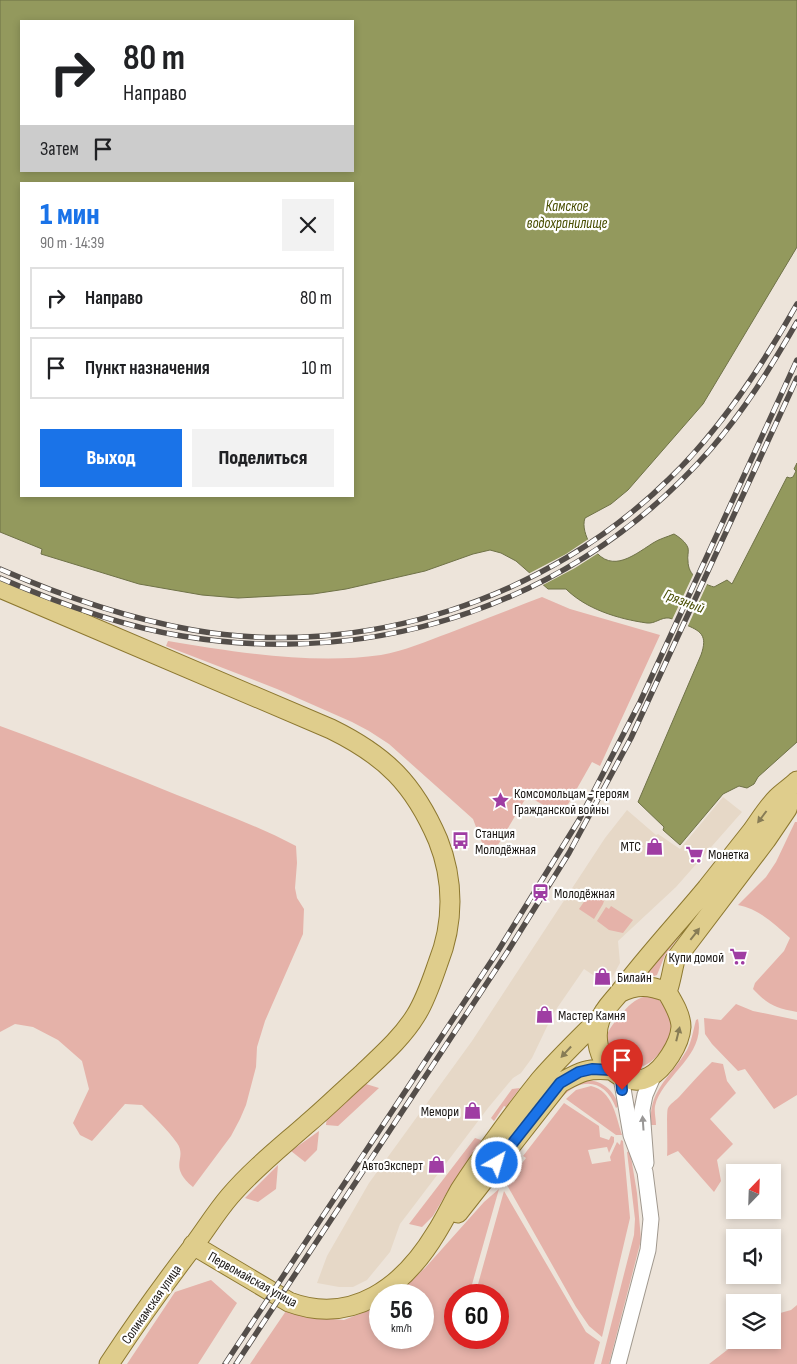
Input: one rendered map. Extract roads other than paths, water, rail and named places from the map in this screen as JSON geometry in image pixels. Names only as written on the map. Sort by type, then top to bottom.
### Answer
[{"type":"main road","name":"Соликамская улица","points":[[0,588],[322,725],[359,744],[386,763],[410,788],[423,809],[443,853],[451,893],[448,928],[440,958],[425,999],[405,1031],[229,1196],[147,1306],[109,1364]]},
{"type":"main road","points":[[667,992],[672,980],[672,969],[675,960],[766,840],[787,809],[796,781]]},
{"type":"main road","points":[[619,993],[630,988],[643,986],[667,992],[678,1015],[681,1028],[674,1048],[666,1061],[648,1077],[640,1079],[616,1073],[604,1062],[597,1039],[600,1018],[634,973],[707,888],[764,813],[796,781]]},
{"type":"main road","name":"Первомайская улица","points":[[193,1245],[289,1302],[307,1308],[350,1307],[384,1292],[412,1266],[435,1234],[460,1190],[493,1142],[540,1081],[600,1018]]},
{"type":"main road","name":"Первомайская улица","points":[[435,1234],[461,1210],[560,1083],[579,1072],[592,1069],[616,1073]]},
{"type":"street","points":[[645,1172],[642,1110],[645,1095],[655,1072]]},
{"type":"street","points":[[616,1073],[631,1136],[645,1172],[651,1219],[648,1250],[618,1364]]},
{"type":"water","name":"Камское водохранилище","points":[[0,0],[797,0],[797,247],[703,404],[628,490],[611,504],[585,518],[584,521],[585,531],[590,544],[605,559],[620,561],[674,534],[687,546],[690,570],[696,578],[714,587],[727,580],[732,584],[787,477],[793,477],[797,463],[797,742],[758,777],[754,784],[747,788],[739,786],[723,794],[680,845],[663,830],[664,827],[638,802],[703,648],[703,638],[699,632],[675,620],[663,618],[647,623],[603,612],[583,602],[566,589],[548,589],[516,561],[501,553],[490,550],[425,571],[346,589],[313,594],[238,598],[202,595],[139,584],[41,554],[42,549],[0,532]]},
{"type":"railway","points":[[0,569],[71,597],[119,613],[193,630],[257,637],[322,636],[386,627],[449,611],[510,587],[567,557],[620,521],[669,479],[688,460],[723,418],[770,350],[797,304]]},
{"type":"railway","points":[[0,578],[67,605],[112,620],[182,636],[256,644],[330,642],[401,631],[471,612],[537,584],[599,547],[657,503],[710,450],[734,420],[767,372],[797,322]]},
{"type":"railway","points":[[225,1364],[498,951],[579,820],[640,702],[797,360]]},
{"type":"railway","points":[[236,1364],[508,951],[569,853],[631,738],[797,378]]},
{"type":"place","name":"Комсомольцам - героям Гражданской войны","points":[[500,801]]},
{"type":"place","name":"Станция Молодёжная","points":[[461,841]]},
{"type":"place","name":"МТС","points":[[655,846]]},
{"type":"place","name":"Монетка","points":[[694,854]]},
{"type":"place","name":"Молодёжная","points":[[540,893]]},
{"type":"place","name":"Купи домой","points":[[738,957]]},
{"type":"place","name":"Билайн","points":[[603,977]]},
{"type":"place","name":"Мастер Камня","points":[[544,1015]]},
{"type":"place","name":"Мемори","points":[[473,1111]]},
{"type":"place","name":"АвтоЭксперт","points":[[437,1165]]},
{"type":"water label","name":"Грязный","points":[[684,601]]}]
